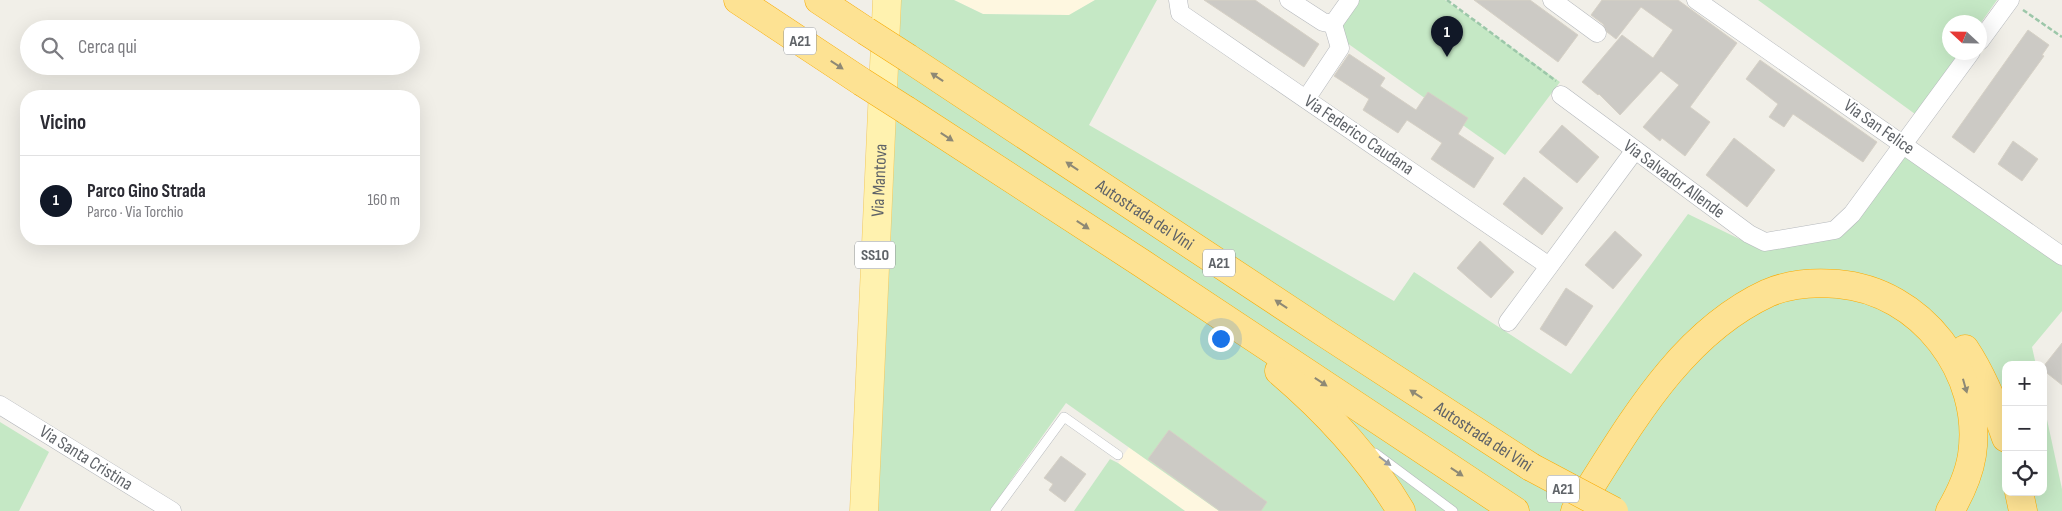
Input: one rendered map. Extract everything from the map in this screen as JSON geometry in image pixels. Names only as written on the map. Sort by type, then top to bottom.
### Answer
[{"type":"highway","name":"A21","points":[[738,0],[1143,264],[1515,511]]},
{"type":"highway","name":"Autostrada dei Vini","points":[[818,0],[1596,511]]},
{"type":"highway","points":[[1143,264],[1204,319],[1277,370],[1303,391],[1362,452],[1401,511]]},
{"type":"highway","points":[[1560,511],[1639,390],[1661,362],[1698,322],[1744,290],[1770,278],[1800,271],[1825,269],[1855,272],[1881,280],[1904,291],[1927,306],[1956,336],[1977,367],[2002,426]]},
{"type":"highway","points":[[1576,511],[1648,402],[1690,350],[1714,325],[1741,307],[1770,292],[1800,284],[1825,283],[1853,285],[1893,300],[1911,311],[1946,348],[1962,375],[1973,426],[1972,455],[1964,481],[1950,511]]},
{"type":"highway","points":[[1531,467],[1614,511]]},
{"type":"highway","points":[[2020,496],[2023,511]]},
{"type":"main road","name":"Via Mantova","points":[[864,511],[886,0]]},
{"type":"street","name":"Via Federico Caudana","points":[[1178,0],[1180,13],[1549,266]]},
{"type":"street","points":[[1289,0],[1323,22],[1333,24]]},
{"type":"street","points":[[1333,24],[1350,0]]},
{"type":"street","points":[[1552,0],[1597,33]]},
{"type":"street","name":"Via San Felice","points":[[1696,0],[2062,256]]},
{"type":"street","points":[[1987,31],[2010,0]]},
{"type":"street","points":[[1306,98],[1340,48],[1333,24]]},
{"type":"street","name":"Via Salvador Allende","points":[[1561,95],[1748,234],[1765,242],[1835,230],[1852,214],[1965,60]]},
{"type":"street","points":[[1508,322],[1635,150]]},
{"type":"street","name":"Via Santa Cristina","points":[[0,405],[172,511]]},
{"type":"lane","points":[[995,511],[1064,417],[1118,455]]},
{"type":"lane","points":[[1333,421],[1453,511]]},
{"type":"path","points":[[1447,0],[1557,82],[1561,95]]},
{"type":"path","points":[[2010,0],[2062,37]]},
{"type":"shaded area","points":[[954,0],[1095,0],[1070,15],[983,14]]},
{"type":"shaded area","points":[[1129,447],[1219,511],[1185,511],[1118,463]]},
{"type":"green space","points":[[892,0],[954,0],[983,14],[1069,15],[1095,0],[1157,0],[1089,125],[1394,301],[1414,272],[1571,374],[1688,214],[1758,248],[1838,233],[1899,151],[2062,266],[2062,311],[2032,347],[2035,361],[2002,361],[2002,496],[2047,496],[2047,420],[2062,489],[2062,511],[1219,511],[1066,403],[1011,480],[994,511],[857,511]]},
{"type":"green space","points":[[1350,0],[1445,0],[1560,82],[1505,155],[1333,33]]},
{"type":"green space","points":[[1758,0],[1997,0],[1986,15],[1942,15],[1942,60],[1954,60],[1915,114]]},
{"type":"green space","points":[[0,422],[49,452],[19,511],[0,511]]},
{"type":"green space","points":[[1110,459],[1118,463],[1185,511],[1074,511]]},
{"type":"building","points":[[1204,0],[1255,0],[1319,44],[1304,67]]},
{"type":"building","points":[[1474,0],[1530,0],[1578,35],[1558,62]]},
{"type":"building","points":[[1602,0],[1678,0],[1737,43],[1690,107],[1710,122],[1685,156],[1662,138],[1660,141],[1643,127],[1679,85],[1661,71],[1620,115],[1599,94],[1582,82],[1622,35],[1653,58],[1673,30],[1641,7],[1616,39],[1607,32],[1603,24],[1591,15]]},
{"type":"building","points":[[2028,30],[2049,45],[2042,55],[2044,56],[1974,153],[1952,137]]},
{"type":"building","points":[[1349,54],[1385,78],[1380,86],[1416,110],[1428,92],[1468,118],[1458,134],[1494,158],[1474,188],[1431,159],[1442,143],[1407,120],[1398,133],[1363,110],[1369,99],[1334,76]]},
{"type":"building","points":[[1760,60],[1877,142],[1863,162],[1793,114],[1784,127],[1769,117],[1778,104],[1746,79]]},
{"type":"building","points":[[1562,125],[1599,157],[1577,183],[1539,152]]},
{"type":"building","points":[[1734,138],[1775,170],[1747,207],[1706,175]]},
{"type":"building","points":[[2013,141],[2038,159],[2022,181],[1998,164]]},
{"type":"building","points":[[1524,177],[1563,208],[1542,235],[1503,204]]},
{"type":"building","points":[[1615,231],[1642,255],[1613,289],[1585,265]]},
{"type":"building","points":[[1480,241],[1514,272],[1491,298],[1457,268]]},
{"type":"building","points":[[1566,288],[1593,306],[1566,346],[1540,329]]},
{"type":"building","points":[[2062,343],[2062,385],[2047,373],[2047,362]]},
{"type":"building","points":[[1169,430],[1267,502],[1261,511],[1220,511],[1148,459]]},
{"type":"building","points":[[1061,456],[1086,474],[1065,502],[1049,490],[1053,484],[1044,478]]},
{"type":"place","name":"Parco Gino Strada","points":[[1447,57]]}]
